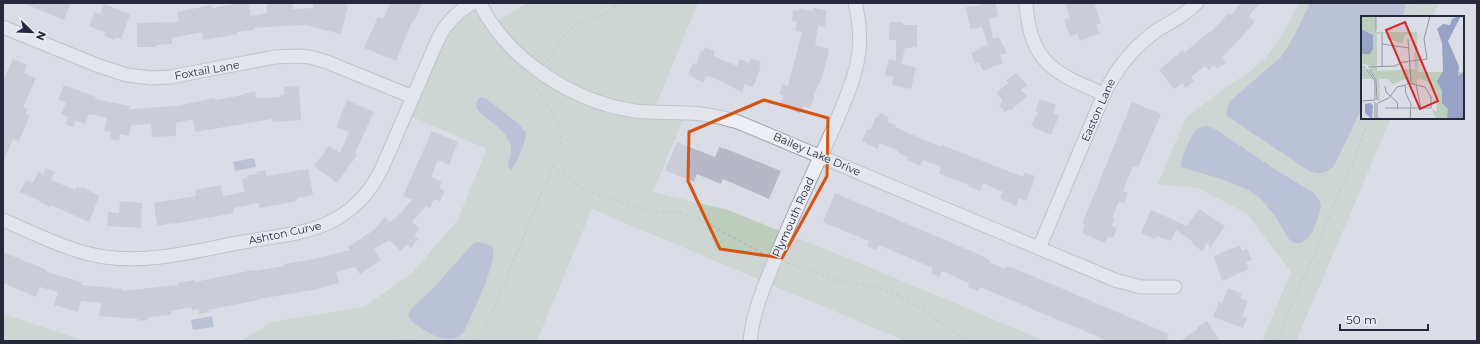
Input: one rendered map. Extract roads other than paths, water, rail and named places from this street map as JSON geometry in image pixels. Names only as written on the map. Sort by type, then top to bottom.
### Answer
[{"type":"street","name":"Ashton Curve","points":[[3,220],[79,251],[97,256],[128,259],[157,257],[319,227],[351,209],[368,193],[382,168],[442,30],[456,15],[472,3]]},
{"type":"street","name":"Bailey Lake Drive","points":[[480,3],[493,25],[517,52],[550,78],[577,93],[624,109],[653,113],[696,113],[727,118],[1125,283],[1141,287],[1175,287]]},
{"type":"street","name":"Plymouth Road","points":[[750,341],[752,324],[758,303],[775,259],[798,203],[821,156],[851,84],[857,65],[860,45],[860,27],[855,3]]},
{"type":"street","points":[[1026,3],[1032,39],[1046,62],[1056,72],[1072,81],[1104,94]]},
{"type":"street","name":"Easton Lane","points":[[1039,248],[1104,94],[1115,73],[1134,48],[1149,36],[1180,18],[1198,3]]},
{"type":"street","name":"Foxtail Lane","points":[[3,27],[104,69],[127,75],[151,78],[170,77],[275,57],[310,57],[327,62],[413,97]]},
{"type":"water","points":[[1310,3],[1404,3],[1405,6],[1403,16],[1361,16],[1361,110],[1334,166],[1325,172],[1316,173],[1309,171],[1227,116],[1229,102],[1281,57],[1293,38]]},
{"type":"water","points":[[481,97],[487,99],[519,124],[526,133],[521,152],[511,170],[508,167],[511,153],[510,144],[503,132],[477,109],[477,100]]},
{"type":"water","points":[[1203,126],[1208,126],[1215,129],[1276,170],[1314,193],[1320,201],[1321,208],[1313,231],[1307,239],[1301,243],[1290,241],[1275,216],[1260,198],[1248,190],[1224,180],[1181,167],[1181,163],[1190,139],[1195,131]]},
{"type":"water","points":[[254,158],[256,167],[235,171],[233,162]]},
{"type":"water","points":[[479,242],[492,246],[492,263],[464,332],[460,336],[450,339],[429,333],[414,324],[408,315],[410,310],[436,285],[474,243]]},
{"type":"water","points":[[212,316],[214,327],[193,330],[191,320]]}]
